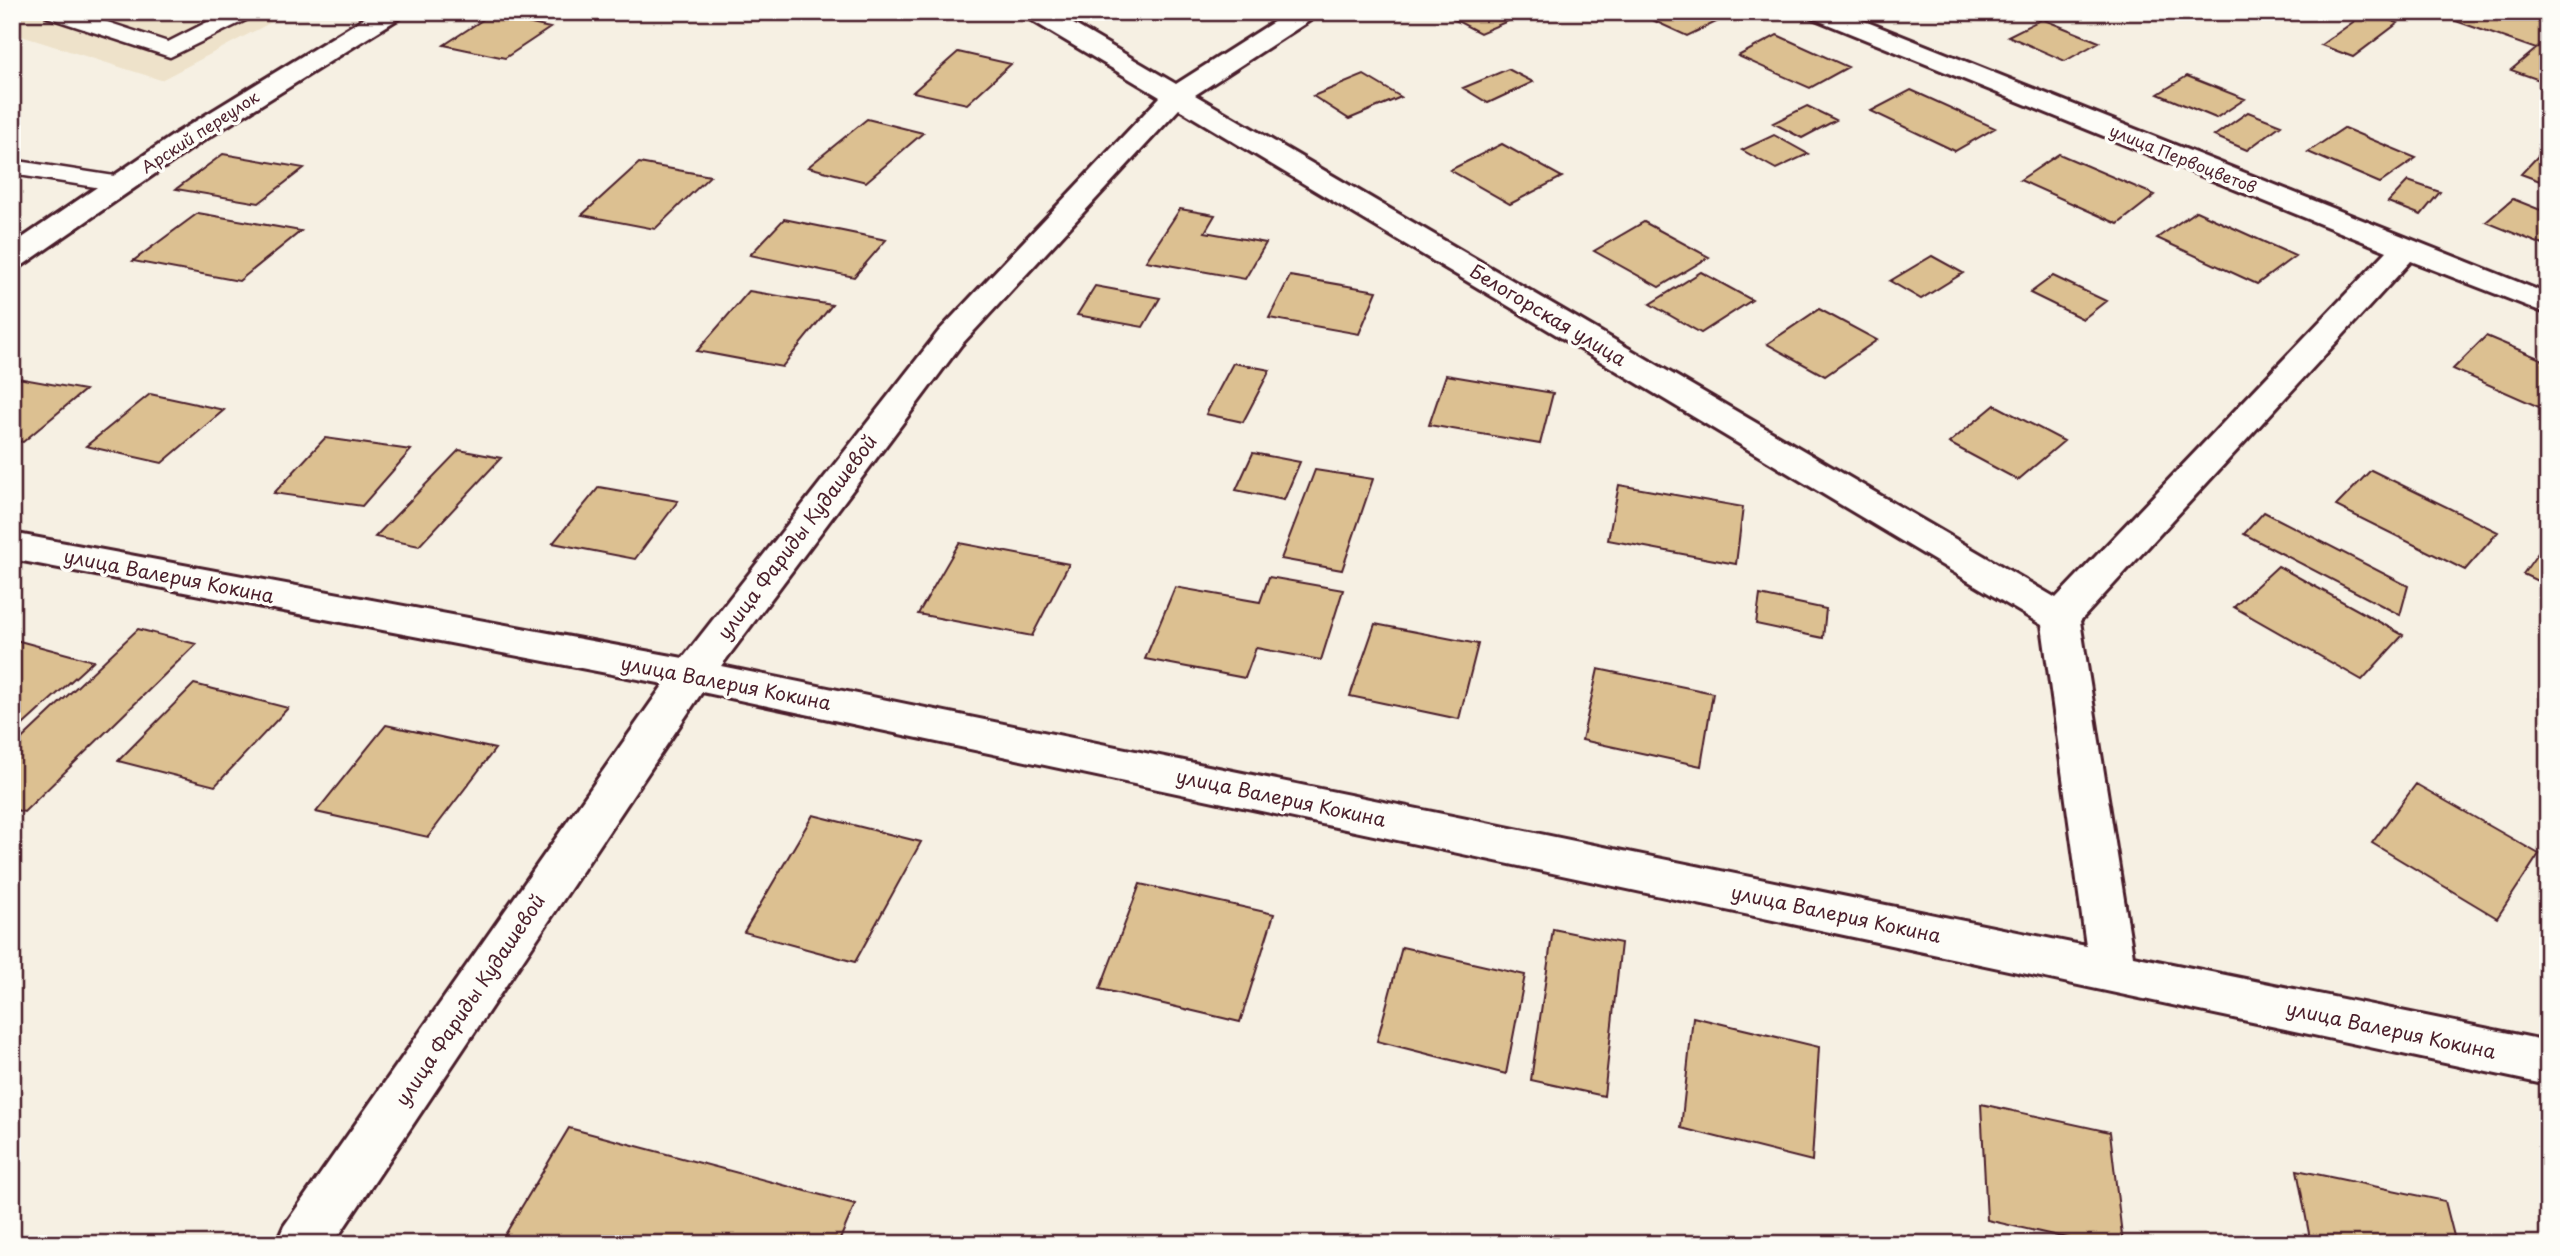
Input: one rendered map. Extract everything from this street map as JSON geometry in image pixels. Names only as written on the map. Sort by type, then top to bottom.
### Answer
[{"type":"street","name":"Арский переулок","points":[[12,259],[188,138],[392,12]]},
{"type":"street","name":"Белогорская улица","points":[[1035,12],[2060,618]]},
{"type":"street","name":"улица Фариды Кудашевой","points":[[302,1244],[692,676],[950,338],[1176,96],[1306,12]]},
{"type":"street","name":"улица Первоцветов","points":[[1819,12],[2548,305]]},
{"type":"street","points":[[2112,971],[2060,618],[2406,248]]},
{"type":"street","name":"улица Валерия Кокина","points":[[12,546],[692,676],[2548,1063]]},
{"type":"lane","points":[[55,12],[170,50],[244,12]]},
{"type":"lane","points":[[12,167],[121,184]]},
{"type":"shaded area","points":[[12,12],[291,12],[161,80],[12,33]]},
{"type":"building","points":[[1440,12],[1529,12],[1480,33]]},
{"type":"building","points":[[1635,12],[1721,12],[1729,16],[1687,36]]},
{"type":"building","points":[[2367,12],[2398,23],[2353,57],[2321,45]]},
{"type":"building","points":[[2430,12],[2510,12],[2548,25],[2548,40],[2536,49]]},
{"type":"building","points":[[490,15],[550,28],[505,58],[444,45]]},
{"type":"building","points":[[2042,19],[2099,42],[2065,61],[2008,36]]},
{"type":"building","points":[[1777,35],[1848,67],[1810,88],[1738,56]]},
{"type":"building","points":[[2548,40],[2548,83],[2511,70],[2536,49]]},
{"type":"building","points":[[958,52],[1011,64],[967,104],[913,92]]},
{"type":"building","points":[[1508,69],[1533,82],[1488,103],[1463,88]]},
{"type":"building","points":[[1364,75],[1401,97],[1349,119],[1313,96]]},
{"type":"building","points":[[2187,76],[2245,99],[2216,118],[2158,94]]},
{"type":"building","points":[[1911,90],[1995,128],[1955,151],[1871,111]]},
{"type":"building","points":[[1807,106],[1836,120],[1802,138],[1773,123]]},
{"type":"building","points":[[2248,112],[2281,125],[2247,150],[2214,136]]},
{"type":"building","points":[[867,119],[923,133],[866,182],[808,167]]},
{"type":"building","points":[[2344,128],[2416,158],[2380,183],[2308,152]]},
{"type":"building","points":[[1774,135],[1808,154],[1776,169],[1742,150]]},
{"type":"building","points":[[1502,144],[1562,177],[1510,204],[1450,170]]},
{"type":"building","points":[[223,154],[304,168],[259,203],[176,189]]},
{"type":"building","points":[[2059,154],[2155,195],[2118,224],[2020,180]]},
{"type":"building","points":[[2538,156],[2548,159],[2548,184],[2521,174]]},
{"type":"building","points":[[639,163],[710,176],[655,229],[582,215]]},
{"type":"building","points":[[2408,181],[2440,192],[2421,215],[2388,202]]},
{"type":"building","points":[[2513,199],[2548,213],[2548,247],[2486,222]]},
{"type":"building","points":[[1180,209],[1215,215],[1205,232],[1266,243],[1245,279],[1146,261]]},
{"type":"building","points":[[2196,211],[2295,256],[2257,284],[2157,238]]},
{"type":"building","points":[[198,213],[301,231],[239,281],[133,261]]},
{"type":"building","points":[[784,219],[886,240],[854,277],[750,255]]},
{"type":"building","points":[[1644,222],[1709,257],[1659,287],[1594,251]]},
{"type":"building","points":[[1932,256],[1963,273],[1921,299],[1890,281]]},
{"type":"building","points":[[1701,272],[1752,300],[1701,333],[1650,304]]},
{"type":"building","points":[[1290,276],[1377,291],[1359,334],[1269,318]]},
{"type":"building","points":[[2053,276],[2106,301],[2083,319],[2030,293]]},
{"type":"building","points":[[1095,286],[1160,298],[1143,327],[1077,315]]},
{"type":"building","points":[[749,291],[832,305],[782,367],[697,351]]},
{"type":"building","points":[[1819,309],[1877,340],[1825,376],[1767,344]]},
{"type":"building","points":[[2486,336],[2548,362],[2548,411],[2453,369]]},
{"type":"building","points":[[1233,363],[1270,370],[1243,422],[1206,414]]},
{"type":"building","points":[[1446,375],[1553,393],[1540,444],[1429,425]]},
{"type":"building","points":[[12,377],[85,390],[23,442],[12,440]]},
{"type":"building","points":[[150,394],[224,410],[162,463],[86,446]]},
{"type":"building","points":[[1995,405],[2064,441],[2018,480],[1949,443]]},
{"type":"building","points":[[325,438],[411,450],[362,506],[274,493]]},
{"type":"building","points":[[459,450],[501,458],[419,546],[375,537]]},
{"type":"building","points":[[1253,453],[1300,462],[1284,500],[1236,490]]},
{"type":"building","points":[[1315,470],[1373,479],[1342,570],[1281,559]]},
{"type":"building","points":[[2371,470],[2498,532],[2465,570],[2336,506]]},
{"type":"building","points":[[1619,485],[1743,507],[1736,564],[1608,540]]},
{"type":"building","points":[[599,487],[678,501],[635,559],[553,543]]},
{"type":"building","points":[[2264,512],[2408,586],[2400,615],[2244,534]]},
{"type":"building","points":[[959,543],[1069,564],[1032,636],[918,614]]},
{"type":"building","points":[[2545,543],[2548,545],[2548,586],[2523,574]]},
{"type":"building","points":[[2278,566],[2403,635],[2362,680],[2234,607]]},
{"type":"building","points":[[1269,577],[1343,590],[1321,660],[1256,648],[1245,678],[1145,659],[1175,587],[1260,602]]},
{"type":"building","points":[[1760,595],[1826,609],[1823,638],[1756,624]]},
{"type":"building","points":[[1375,624],[1478,644],[1459,719],[1350,696]]},
{"type":"building","points":[[138,629],[196,644],[24,812],[12,809],[12,748]]},
{"type":"building","points":[[12,639],[93,661],[12,735]]},
{"type":"building","points":[[1598,669],[1713,693],[1701,766],[1582,740]]},
{"type":"building","points":[[194,684],[288,708],[215,786],[118,761]]},
{"type":"building","points":[[386,725],[495,749],[428,837],[316,812]]},
{"type":"building","points":[[2416,784],[2539,854],[2497,918],[2372,843]]},
{"type":"building","points":[[813,815],[921,842],[855,962],[744,932]]},
{"type":"building","points":[[1140,884],[1274,914],[1240,1022],[1100,989]]},
{"type":"building","points":[[1553,929],[1621,943],[1604,1096],[1531,1080]]},
{"type":"building","points":[[1402,947],[1525,975],[1506,1074],[1377,1041]]},
{"type":"building","points":[[1693,1017],[1819,1047],[1812,1161],[1681,1128]]},
{"type":"building","points":[[1981,1104],[2110,1132],[2123,1244],[2093,1244],[1987,1220]]},
{"type":"building","points":[[569,1128],[855,1204],[838,1244],[500,1243]]},
{"type":"building","points":[[2297,1170],[2445,1201],[2456,1244],[2311,1244]]}]
